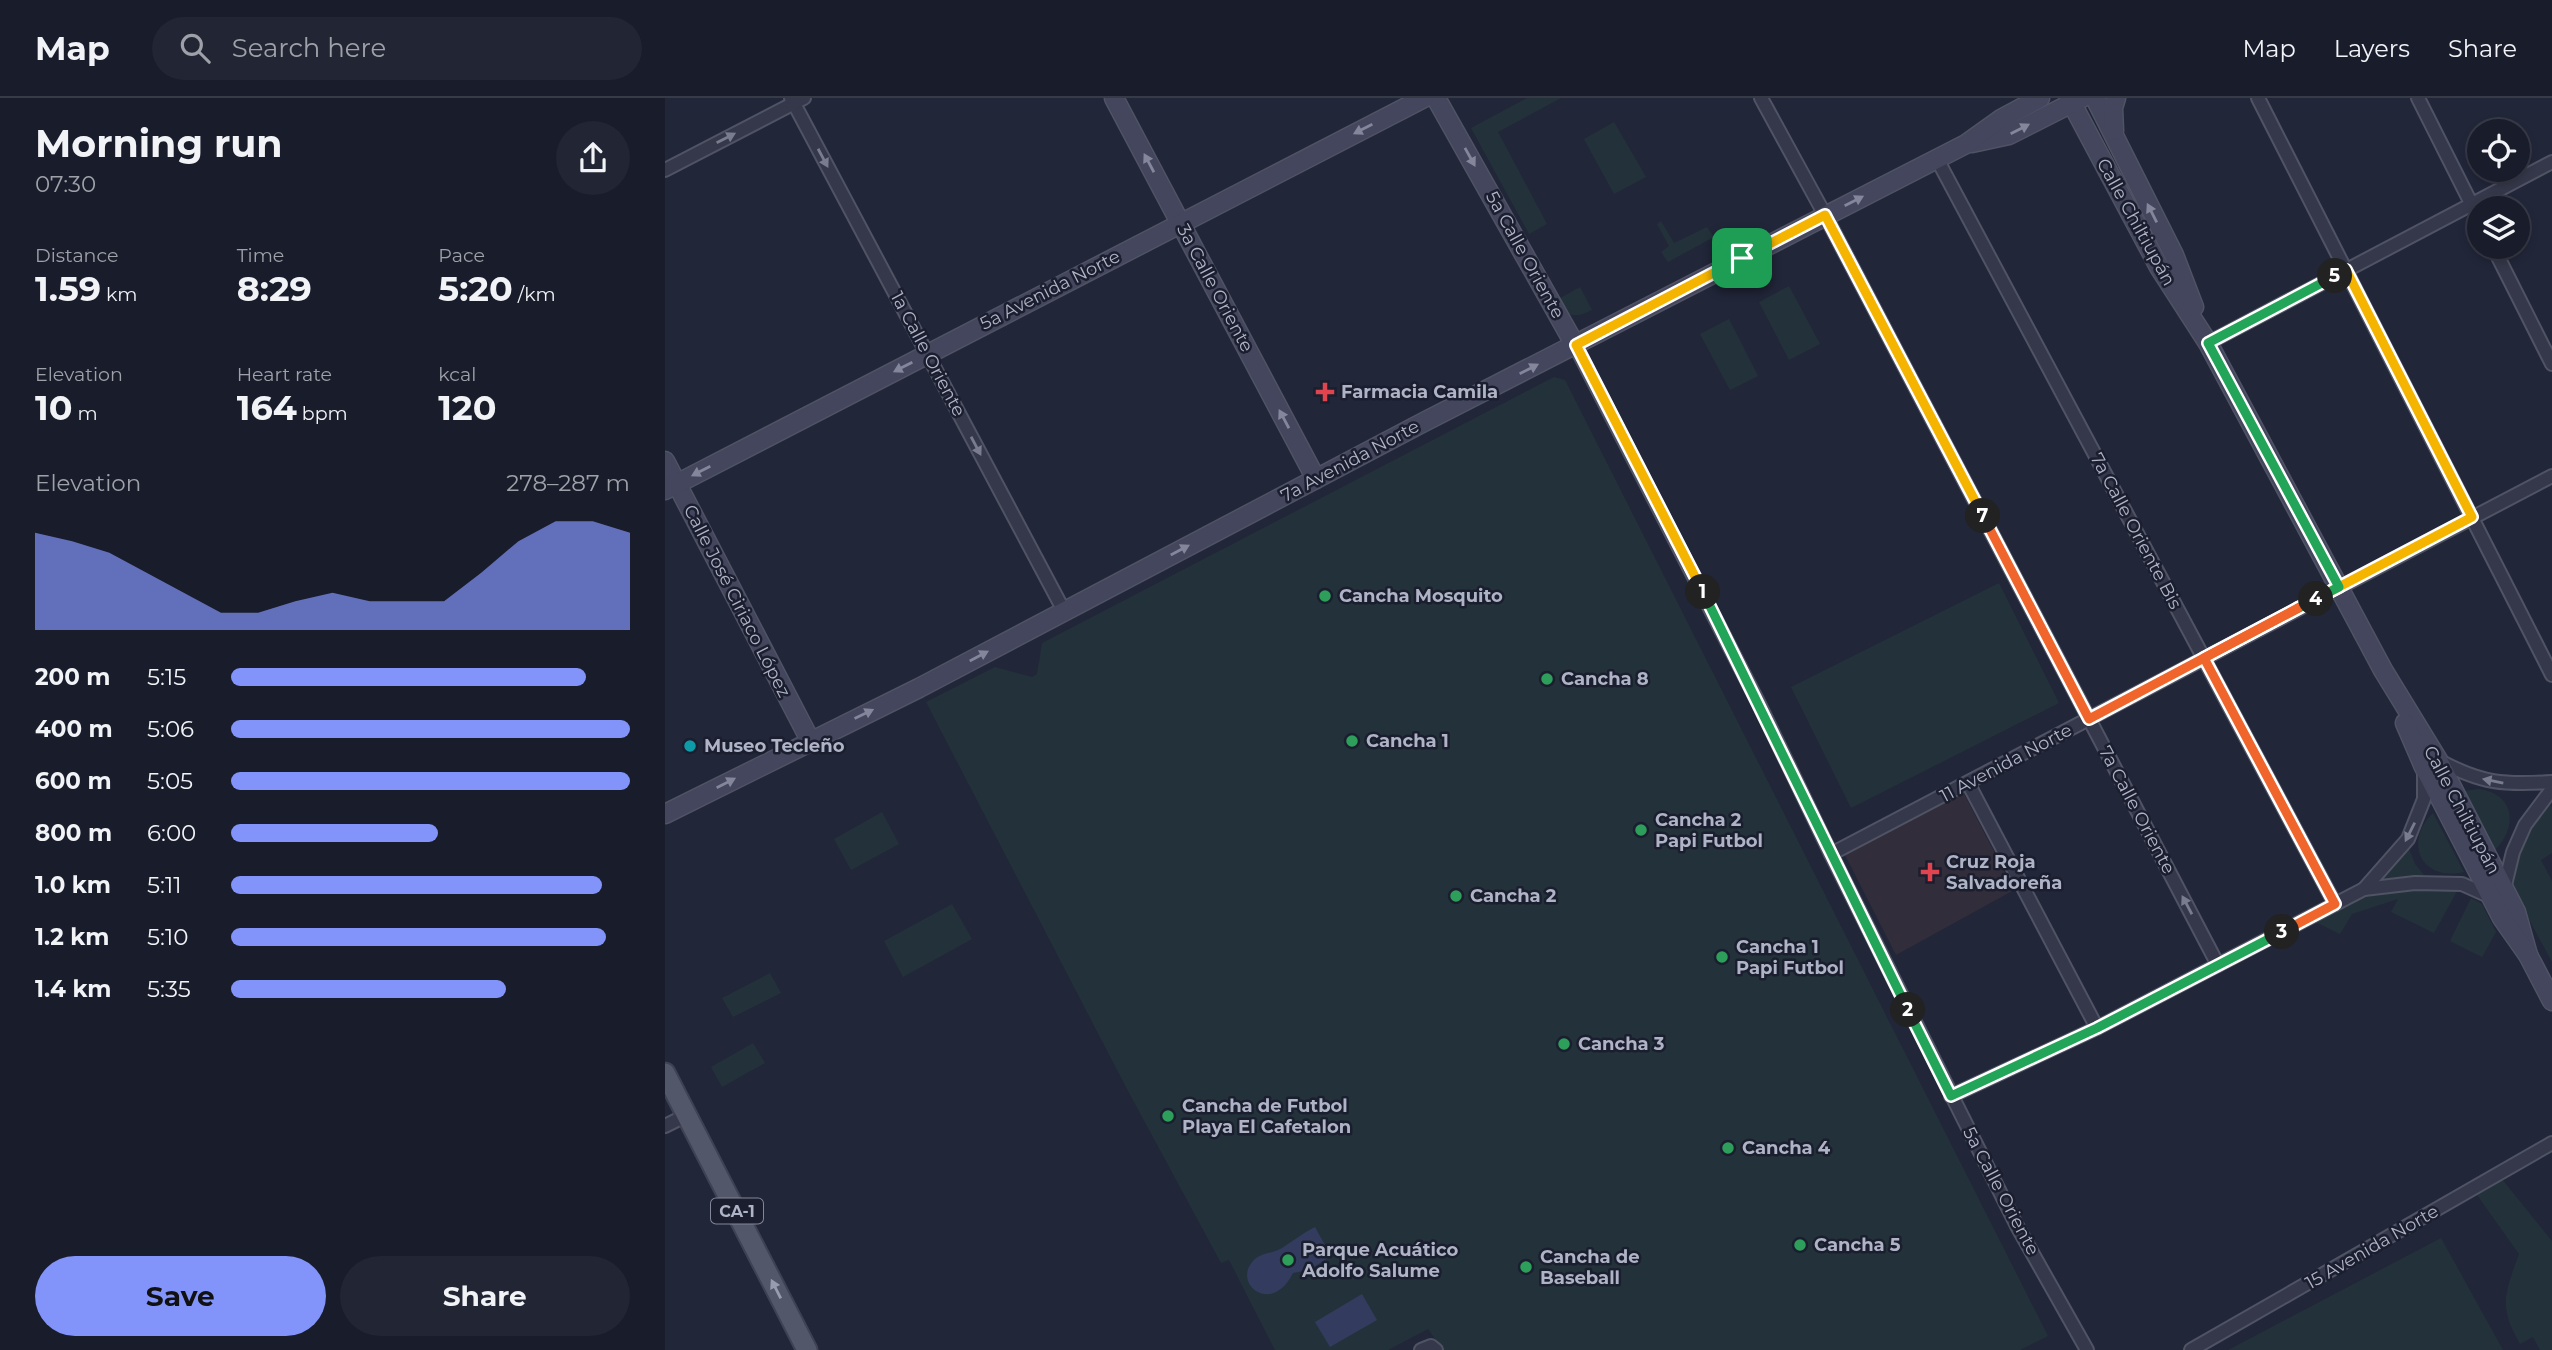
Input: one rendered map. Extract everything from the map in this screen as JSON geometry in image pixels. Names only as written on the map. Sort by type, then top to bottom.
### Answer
[{"type":"main road","name":"CA-1","points":[[665,1073],[807,1350]]},
{"type":"street","name":"3a Calle Oriente","points":[[1114,98],[1316,479]]},
{"type":"street","name":"5a Avenida Norte","points":[[671,487],[1424,98]]},
{"type":"street","name":"5a Calle Oriente","points":[[1437,98],[1576,345],[1752,691],[2017,1226],[2087,1350]]},
{"type":"street","name":"7a Calle Oriente","points":[[1761,98],[2218,965]]},
{"type":"street","name":"7a Avenida Norte","points":[[665,814],[919,688],[1316,479],[1966,144],[2001,118],[2039,98]]},
{"type":"street","name":"Calle Chiltiupán","points":[[2095,98],[2174,255],[2208,343]]},
{"type":"street","points":[[2114,138],[2113,108],[2116,98]]},
{"type":"street","points":[[2258,98],[2552,675]]},
{"type":"street","points":[[2418,98],[2467,196]]},
{"type":"street","points":[[665,170],[797,100]]},
{"type":"street","name":"1a Calle Oriente","points":[[797,100],[927,354],[1064,611]]},
{"type":"street","name":"7a Avenida Norte","points":[[1966,144],[2009,135],[2074,100]]},
{"type":"street","name":"Calle Chiltiupán","points":[[2074,100],[2159,267],[2208,343],[2339,587],[2497,893],[2516,912],[2528,955],[2552,1001]]},
{"type":"street","name":"7a Calle Oriente Bis","points":[[1937,159],[2335,904]]},
{"type":"street","points":[[2486,196],[2552,162]]},
{"type":"street","points":[[2208,343],[2467,206]]},
{"type":"street","points":[[2499,259],[2552,364]]},
{"type":"street","name":"Calle José Ciriaco López","points":[[665,461],[671,487],[810,740]]},
{"type":"street","name":"11 Avenida Norte","points":[[1831,854],[2552,476]]},
{"type":"street","points":[[2364,889],[2408,839],[2424,799],[2431,764],[2490,782],[2552,782]]},
{"type":"street","points":[[1968,783],[2097,1028]]},
{"type":"street","points":[[1951,1096],[2097,1028],[2364,889],[2415,883],[2462,884],[2497,893],[2525,825],[2552,789]]},
{"type":"street","points":[[665,1126],[687,1115]]},
{"type":"street","name":"15 Avenida Norte","points":[[2191,1350],[2552,1143]]},
{"type":"street","points":[[1421,1350],[1431,1346],[1436,1350]]},
{"type":"shaded area","points":[[1527,98],[1561,98],[1498,132],[1547,224],[1529,234],[1471,128]]},
{"type":"shaded area","points":[[1614,122],[1646,177],[1614,194],[1584,139]]},
{"type":"shaded area","points":[[1661,221],[1674,243],[1707,227],[1714,237],[1668,262],[1661,252],[1669,246],[1657,224]]},
{"type":"shaded area","points":[[1789,286],[1820,344],[1789,360],[1759,302]]},
{"type":"shaded area","points":[[1580,287],[1592,310],[1571,315],[1555,301]]},
{"type":"shaded area","points":[[1729,319],[1758,376],[1730,390],[1700,334]]},
{"type":"shaded area","points":[[1554,377],[1565,380],[2048,1336],[2020,1350],[1443,1350],[1428,1329],[1388,1350],[1275,1350],[1229,1260],[1221,1263],[1127,1089],[926,702],[995,667],[1032,677],[1037,674],[1042,643]]},
{"type":"shaded area","points":[[1999,583],[2059,703],[1851,808],[1791,687]]},
{"type":"shaded area","points":[[2479,789],[2500,797],[2509,813],[2507,831],[2495,850],[2464,791]]},
{"type":"shaded area","name":"Cruz Roja Salvadoreña","points":[[1963,792],[2014,890],[1896,955],[1845,855]]},
{"type":"shaded area","points":[[2549,804],[2552,807],[2552,853],[2541,860],[2552,881],[2552,962],[2512,888],[2518,858],[2530,826]]},
{"type":"shaded area","points":[[882,812],[899,844],[851,870],[834,839]]},
{"type":"shaded area","points":[[2433,813],[2464,872],[2449,874],[2437,871],[2421,857],[2419,836]]},
{"type":"shaded area","points":[[2409,849],[2415,864],[2424,875],[2376,884]]},
{"type":"shaded area","points":[[2416,887],[2457,891],[2434,933],[2391,912],[2398,899],[2352,914],[2340,934],[2311,920],[2366,893]]},
{"type":"shaded area","points":[[2471,898],[2482,904],[2496,932],[2482,957],[2450,941]]},
{"type":"shaded area","points":[[952,904],[972,939],[903,977],[884,941]]},
{"type":"shaded area","points":[[770,973],[781,993],[733,1017],[722,998]]},
{"type":"shaded area","points":[[753,1043],[765,1063],[722,1087],[711,1067]]},
{"type":"shaded area","points":[[2501,1178],[2552,1241],[2552,1350],[2540,1350],[2533,1337],[2520,1344],[2506,1309],[2507,1290],[2519,1254],[2477,1195]]},
{"type":"shaded area","points":[[2441,1238],[2503,1350],[2228,1350]]},
{"type":"water","name":"Parque Acuático Adolfo Salume","points":[[1315,1227],[1331,1256],[1309,1270],[1293,1273],[1284,1286],[1275,1292],[1257,1292],[1247,1279],[1253,1261],[1282,1248]]},
{"type":"water","name":"Parque Acuático Adolfo Salume","points":[[1362,1294],[1377,1320],[1330,1347],[1315,1322]]},
{"type":"place","name":"Farmacia Camila","points":[[1325,392]]},
{"type":"place","name":"Cancha Mosquito","points":[[1325,596]]},
{"type":"place","name":"Cancha 8","points":[[1547,679]]},
{"type":"place","name":"Cancha 1","points":[[1352,741]]},
{"type":"place","name":"Museo Tecleño","points":[[690,746]]},
{"type":"place","name":"Cancha 2 Papi Futbol","points":[[1641,830]]},
{"type":"place","name":"Cruz Roja Salvadoreña","points":[[1930,872]]},
{"type":"place","name":"Cancha 2","points":[[1456,896]]},
{"type":"place","name":"Cancha 1 Papi Futbol","points":[[1722,957]]},
{"type":"place","name":"Cancha 3","points":[[1564,1044]]},
{"type":"place","name":"Cancha de Futbol Playa El Cafetalon","points":[[1168,1116]]},
{"type":"place","name":"Cancha 4","points":[[1728,1148]]},
{"type":"place","name":"Cancha 5","points":[[1800,1245]]},
{"type":"place","name":"Parque Acuático Adolfo Salume","points":[[1288,1260]]},
{"type":"place","name":"Cancha de Baseball","points":[[1526,1267]]},
{"type":"route","points":[[1742,258],[1576,345],[1758,702],[1951,1096],[2097,1028],[2335,904],[2204,658],[2339,587],[2472,517],[2346,270],[2208,343],[2339,587],[2089,719],[1825,215],[1742,258]]}]
